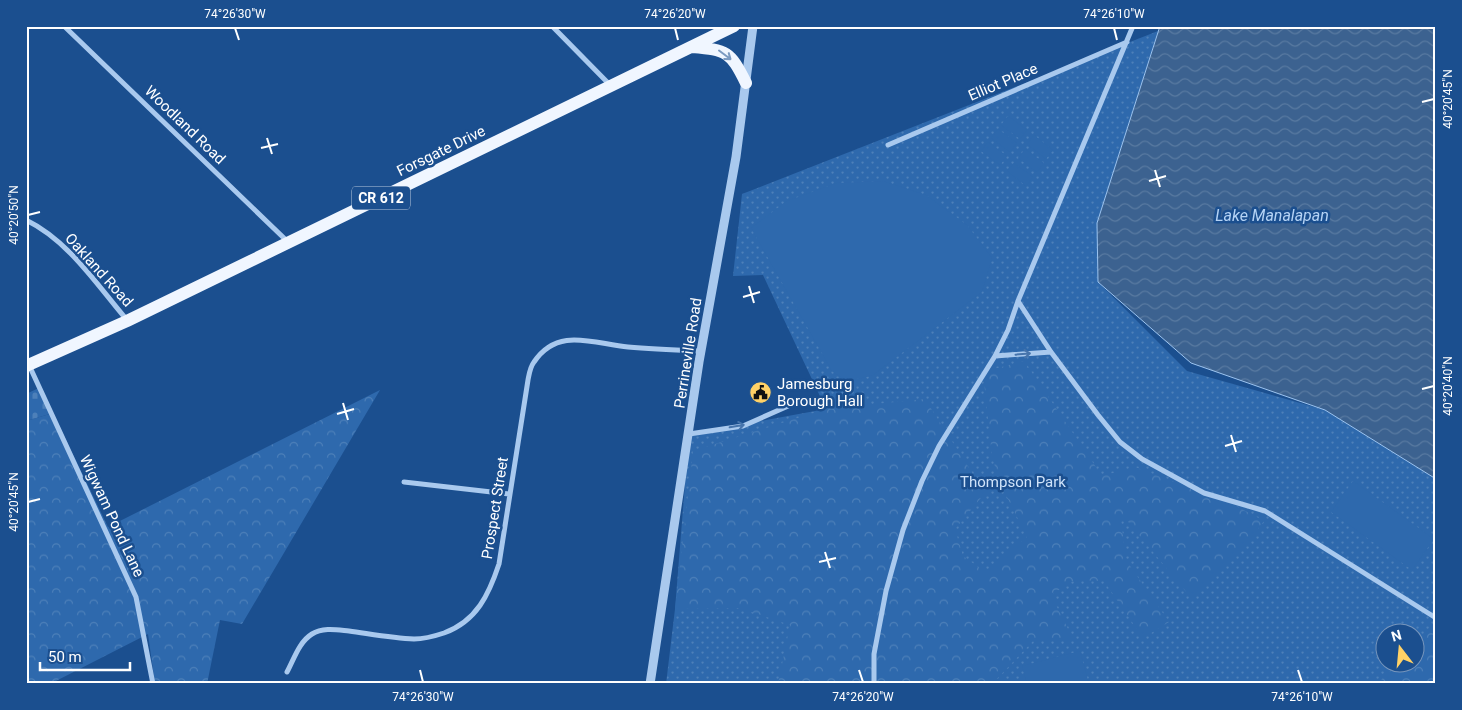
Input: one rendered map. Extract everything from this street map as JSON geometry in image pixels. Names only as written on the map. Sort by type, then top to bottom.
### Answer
[{"type":"main road","name":"Forsgate Drive","points":[[27,366],[127,321],[734,26]]},
{"type":"main road","points":[[692,47],[718,49],[729,56],[746,83]]},
{"type":"street","name":"Woodland Road","points":[[64,26],[288,242]]},
{"type":"street","points":[[552,26],[611,86]]},
{"type":"street","name":"Perrineville Road","points":[[650,684],[701,351],[736,157],[753,26]]},
{"type":"street","points":[[874,684],[874,654],[886,591],[904,530],[922,481],[939,446],[995,356],[1008,330],[1018,301],[1133,26]]},
{"type":"street","name":"Elliot Place","points":[[888,145],[1127,42]]},
{"type":"street","name":"Oakland Road","points":[[26,220],[41,228],[71,253],[127,321]]},
{"type":"street","points":[[1018,301],[1050,352],[1080,392],[1120,442],[1142,459],[1204,493],[1265,511],[1436,618]]},
{"type":"street","name":"Prospect Street","points":[[287,672],[300,647],[314,633],[330,629],[415,639],[434,636],[455,629],[470,618],[483,602],[494,580],[499,564],[528,380],[533,363],[547,348],[566,340],[586,340],[627,347],[701,351]]},
{"type":"street","points":[[995,356],[1050,352]]},
{"type":"street","name":"Wigwam Pond Lane","points":[[27,366],[136,597],[153,684]]},
{"type":"street","points":[[688,434],[743,426],[804,399]]},
{"type":"street","points":[[404,482],[509,494]]},
{"type":"green space","name":"Thompson Park","points":[[1158,31],[1097,223],[1098,282],[1187,371],[1325,410],[1436,479],[1436,684],[666,684],[675,609],[689,434],[826,409],[763,275],[733,276],[742,194]]},
{"type":"green space","points":[[1008,116],[1027,130],[1020,139],[1001,125]]},
{"type":"green space","points":[[998,129],[1017,143],[1010,152],[991,138]]},
{"type":"green space","points":[[1034,135],[1053,150],[1046,159],[1027,144]]},
{"type":"green space","points":[[988,142],[1007,156],[1000,165],[981,151]]},
{"type":"green space","points":[[1025,149],[1044,163],[1037,172],[1018,158]]},
{"type":"green space","points":[[1014,163],[1033,177],[1026,186],[1007,171]]},
{"type":"green space","points":[[883,181],[926,195],[967,225],[992,258],[982,292],[873,375],[847,379],[832,371],[751,228],[787,201],[837,183]]},
{"type":"green space","points":[[1024,361],[1102,476],[1135,467],[1236,506],[1264,521],[1192,599],[1120,512],[1126,560],[1169,622],[1143,638],[1104,581],[1074,580],[1051,595],[1073,639],[1033,641],[992,684],[778,684],[790,625],[740,608],[675,609],[693,451],[826,409],[925,399],[985,493],[955,529],[963,556],[985,572],[1027,537],[999,481],[992,456],[983,372]]},
{"type":"green space","points":[[41,387],[53,413],[26,421],[26,394]]},
{"type":"green space","points":[[380,390],[242,624],[220,620],[207,684],[155,684],[148,634],[50,684],[26,684],[26,421],[53,413],[108,527]]},
{"type":"green space","points":[[1353,481],[1434,539],[1412,570],[1331,512]]},
{"type":"green space","points":[[1436,623],[1436,684],[1377,684],[1389,672],[1424,672],[1424,636]]},
{"type":"green space","points":[[1080,651],[1089,684],[1027,684],[1022,666]]},
{"type":"water","name":"Lake Manalapan","points":[[1160,26],[1436,26],[1436,479],[1325,410],[1191,363],[1098,282],[1097,223]]},
{"type":"place","name":"Jamesburg Borough Hall","points":[[761,393]]}]
